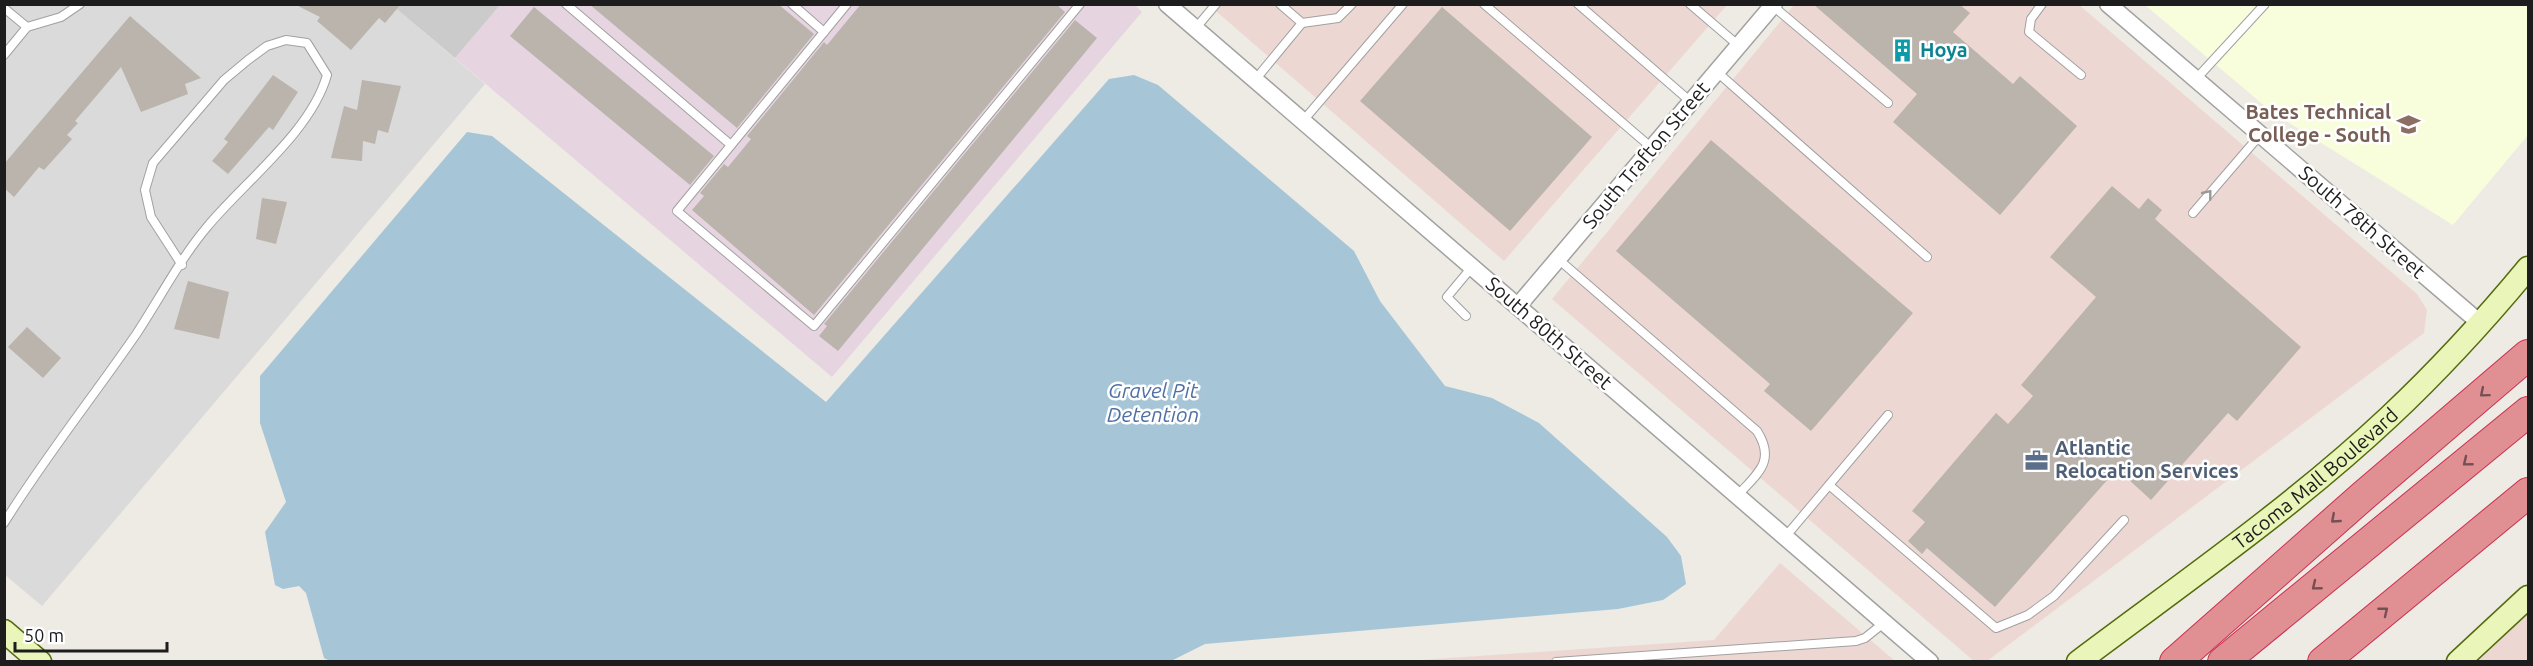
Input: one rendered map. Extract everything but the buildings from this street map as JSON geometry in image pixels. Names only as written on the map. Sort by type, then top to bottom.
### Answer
[{"type":"highway","points":[[2175,662],[2354,503],[2529,355]]},
{"type":"highway","points":[[2223,662],[2529,412]]},
{"type":"highway","points":[[2323,662],[2529,493]]},
{"type":"main road","name":"Tacoma Mall Boulevard","points":[[2078,662],[2328,470],[2397,410],[2529,268]]},
{"type":"main road","points":[[2458,662],[2529,597]]},
{"type":"main road","points":[[4,631],[40,662]]},
{"type":"street","name":"South 80th Street","points":[[1167,4],[1930,662]]},
{"type":"street","name":"South 78th Street","points":[[2108,4],[2480,323]]},
{"type":"street","name":"South Trafton Street","points":[[1518,306],[1774,5]]},
{"type":"lane","points":[[4,55],[27,27],[61,18],[80,4]]},
{"type":"lane","points":[[566,4],[731,145]]},
{"type":"lane","points":[[792,4],[824,32]]},
{"type":"lane","points":[[847,4],[677,211],[814,326],[1080,4]]},
{"type":"lane","points":[[1195,29],[1216,4]]},
{"type":"lane","points":[[1280,4],[1302,23]]},
{"type":"lane","points":[[1255,80],[1302,23],[1338,18],[1352,4]]},
{"type":"lane","points":[[1302,122],[1403,4]]},
{"type":"lane","points":[[1484,4],[1652,148]]},
{"type":"lane","points":[[1578,4],[1691,102]]},
{"type":"lane","points":[[1689,4],[1738,46]]},
{"type":"lane","points":[[2042,4],[2031,19],[2029,32],[2082,75]]},
{"type":"lane","points":[[2196,79],[2265,4]]},
{"type":"lane","points":[[1774,5],[1888,104]]},
{"type":"lane","points":[[4,8],[27,27]]},
{"type":"lane","points":[[4,523],[30,481],[136,334],[182,265],[206,228],[290,136],[321,95],[327,75],[307,43],[286,40],[267,46],[248,60],[224,80],[153,163],[145,190],[151,217],[182,265]]},
{"type":"lane","points":[[1717,72],[1927,256]]},
{"type":"lane","points":[[2193,213],[2260,135]]},
{"type":"lane","points":[[1558,260],[1757,431],[1766,447],[1766,460],[1760,471],[1738,495]]},
{"type":"lane","points":[[1466,316],[1447,297],[1473,267]]},
{"type":"lane","points":[[1786,536],[1888,415]]},
{"type":"lane","points":[[1829,485],[1996,628],[2028,615],[2054,596],[2124,520]]},
{"type":"lane","points":[[1556,662],[1856,641],[1865,638],[1885,622]]},
{"type":"shaded area","points":[[1134,4],[1142,12],[832,377],[455,58],[500,5]]},
{"type":"shaded area","points":[[2078,4],[2417,294],[2427,310],[2424,333],[1987,661],[1975,662],[1552,299],[1794,5]]},
{"type":"shaded area","points":[[5,5],[392,5],[485,84],[42,606],[5,575]]},
{"type":"shaded area","points":[[392,5],[500,5],[455,58]]},
{"type":"shaded area","points":[[1209,5],[1727,5],[1504,261]]},
{"type":"shaded area","name":"Bates Technical College - South","points":[[2145,5],[2528,5],[2528,135],[2453,225],[2273,113]]},
{"type":"shaded area","points":[[1780,563],[1895,661],[1391,662],[1714,640]]},
{"type":"shaded area","points":[[2528,597],[2528,661],[2458,662]]},
{"type":"water","name":"Gravel Pit Detention","points":[[1134,75],[1158,85],[1354,251],[1380,301],[1445,386],[1492,398],[1539,423],[1667,537],[1681,556],[1686,584],[1663,600],[1618,609],[1205,644],[1169,662],[330,661],[324,658],[306,593],[299,586],[283,589],[275,585],[265,532],[286,502],[260,423],[260,376],[467,132],[492,136],[826,402],[1109,79]]},
{"type":"place","name":"Hoya","points":[[1902,50]]},
{"type":"place","name":"Bates Technical College - South","points":[[2409,124]]},
{"type":"place","name":"Atlantic Relocation Services","points":[[2037,460]]}]
